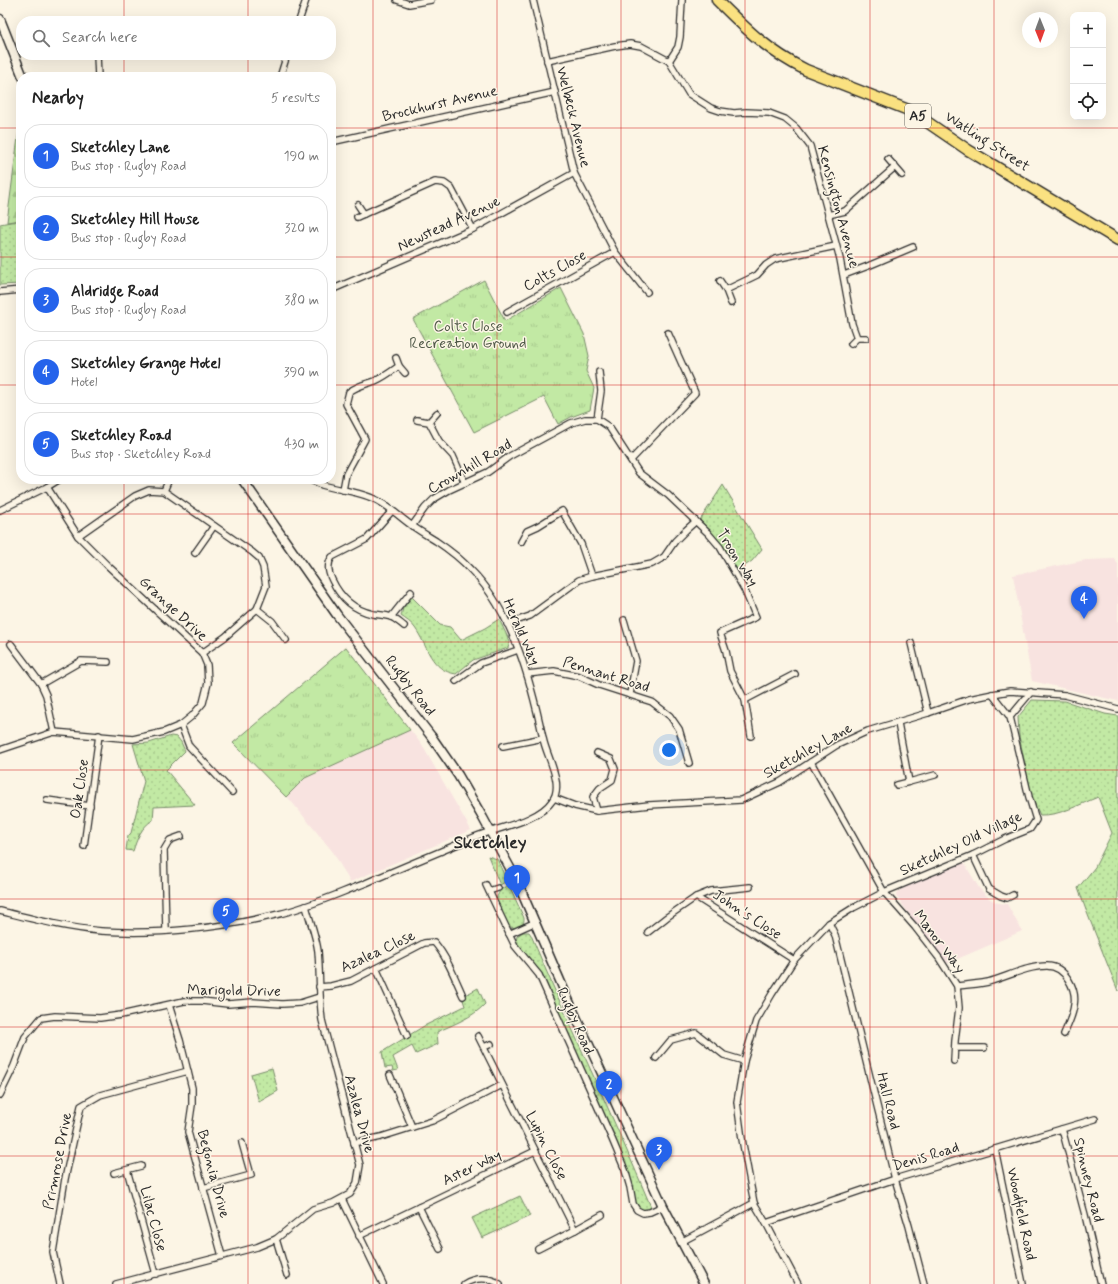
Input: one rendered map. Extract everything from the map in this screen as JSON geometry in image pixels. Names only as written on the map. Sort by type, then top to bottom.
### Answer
[{"type":"highway","name":"Watling Street","points":[[717,0],[748,31],[771,50],[790,62],[806,70],[911,111],[968,150],[1118,240]]},
{"type":"main road","points":[[0,18],[16,59]]},
{"type":"main road","points":[[16,60],[21,72]]},
{"type":"main road","name":"Rugby Road","points":[[245,484],[337,615],[431,736],[458,775],[491,832],[516,879],[536,922],[571,1006],[663,1206],[704,1284]]},
{"type":"street","points":[[301,16],[306,0]]},
{"type":"street","points":[[397,0],[409,4],[431,0]]},
{"type":"street","name":"Welbeck Avenue","points":[[533,0],[574,173],[616,252],[647,292]]},
{"type":"street","points":[[547,61],[614,46],[630,44],[641,46],[669,61],[678,47],[682,0]]},
{"type":"street","points":[[97,60],[98,72]]},
{"type":"street","points":[[282,72],[286,60]]},
{"type":"street","name":"Kensington Avenue","points":[[669,61],[689,94],[711,108],[734,113],[746,112],[769,114],[785,119],[796,128],[810,146],[844,275],[852,324],[857,338]]},
{"type":"street","name":"Brockhurst Avenue","points":[[336,141],[555,92]]},
{"type":"street","points":[[888,159],[902,175]]},
{"type":"street","points":[[828,215],[845,211],[895,168]]},
{"type":"street","name":"Newstead Avenue","points":[[336,288],[473,229],[574,173]]},
{"type":"street","points":[[357,217],[435,182],[444,182],[451,188],[473,229]]},
{"type":"street","points":[[358,205],[364,214]]},
{"type":"street","points":[[726,290],[757,275],[766,265],[775,259],[836,246]]},
{"type":"street","points":[[844,275],[913,247]]},
{"type":"street","name":"Colts Close","points":[[507,312],[616,252]]},
{"type":"street","points":[[720,281],[726,290],[730,303]]},
{"type":"street","points":[[0,292],[16,290]]},
{"type":"street","points":[[631,460],[695,393],[668,333]]},
{"type":"street","points":[[851,344],[857,338],[866,338]]},
{"type":"street","points":[[396,358],[399,366],[405,373]]},
{"type":"street","points":[[343,490],[346,474],[365,439],[346,404],[349,392],[358,385],[376,380],[390,373],[399,366]]},
{"type":"street","points":[[597,419],[601,391],[599,372]]},
{"type":"street","points":[[429,422],[436,413]]},
{"type":"street","name":"Crownhill Road","points":[[412,526],[425,508],[434,499],[449,490],[488,472],[510,456],[571,423],[585,419],[597,419]]},
{"type":"street","name":"Troon Way","points":[[597,419],[609,427],[639,473],[668,495],[708,533],[720,547],[744,589],[756,616],[720,633],[726,651],[730,671],[745,700]]},
{"type":"street","points":[[417,420],[429,422]]},
{"type":"street","points":[[429,422],[439,441],[452,456],[465,483]]},
{"type":"street","points":[[0,510],[52,484]]},
{"type":"street","points":[[164,491],[167,484]]},
{"type":"street","name":"Herald Way","points":[[320,484],[372,497],[380,501],[412,526],[450,551],[472,571],[490,594],[508,624],[527,674],[540,720],[543,738],[558,786],[554,798]]},
{"type":"street","name":"Grange Drive","points":[[0,750],[54,732],[133,739],[164,732],[181,725],[192,716],[203,702],[208,683],[207,665],[202,653],[78,536],[47,487]]},
{"type":"street","points":[[78,536],[135,496],[149,490],[164,491],[259,558],[263,567],[266,586],[257,609],[225,637],[202,653]]},
{"type":"street","points":[[392,510],[367,538],[332,557],[328,566],[330,576],[337,590],[347,601],[359,610],[371,614],[391,617],[404,626]]},
{"type":"street","points":[[521,542],[527,531],[562,512],[581,544],[592,576]]},
{"type":"street","points":[[508,624],[530,616],[579,580],[652,564],[664,557],[675,541],[696,521]]},
{"type":"street","points":[[195,553],[214,526]]},
{"type":"street","points":[[391,617],[411,592]]},
{"type":"street","points":[[257,609],[272,621],[286,640]]},
{"type":"street","points":[[624,620],[636,661],[630,694]]},
{"type":"street","points":[[912,643],[928,714]]},
{"type":"street","points":[[11,644],[41,684],[46,696],[54,732]]},
{"type":"street","points":[[456,681],[481,663],[518,650]]},
{"type":"street","points":[[41,684],[81,661],[108,662]]},
{"type":"street","name":"Pennant Road","points":[[527,674],[554,671],[579,676],[599,685],[652,702],[670,716],[678,729],[689,763]]},
{"type":"street","points":[[750,736],[745,700],[795,674]]},
{"type":"street","name":"Sketchley Lane","points":[[554,798],[575,806],[597,811],[649,805],[740,800],[780,782],[837,745],[868,731],[928,714],[969,699],[1010,691],[1065,695],[1118,709]]},
{"type":"street","points":[[1010,716],[1031,692]]},
{"type":"street","name":"Sketchley Old Village","points":[[754,1203],[742,1139],[737,1102],[744,1061],[756,1021],[794,960],[829,923],[853,908],[884,892],[973,855],[1005,838],[1030,829],[1036,820],[1029,797],[1010,716],[992,694]]},
{"type":"street","points":[[898,723],[909,782]]},
{"type":"street","points":[[181,725],[189,746],[232,792]]},
{"type":"street","name":"Oak Close","points":[[84,846],[99,735]]},
{"type":"street","points":[[503,746],[543,738]]},
{"type":"street","points":[[597,753],[611,759],[615,770],[612,780],[600,788],[593,797],[597,811]]},
{"type":"street","name":"Manor Way","points":[[811,762],[884,892],[915,927],[939,958],[957,986],[959,1008],[954,1060]]},
{"type":"street","points":[[897,785],[935,775]]},
{"type":"street","points":[[0,911],[69,926],[131,932],[166,931],[202,927],[280,914],[306,906],[379,877],[475,836],[491,832],[528,818],[545,808],[554,798]]},
{"type":"street","points":[[48,800],[90,806]]},
{"type":"street","points":[[166,931],[164,850],[170,840],[181,836]]},
{"type":"street","points":[[973,855],[989,889],[1000,896],[1007,898],[1013,895]]},
{"type":"street","name":"Rugby Road","points":[[486,885],[515,946],[539,975],[612,1138],[625,1170],[633,1204],[637,1210],[643,1213],[650,1212],[663,1206]]},
{"type":"street","points":[[696,897],[711,891],[750,887]]},
{"type":"street","points":[[489,891],[498,888]]},
{"type":"street","name":"John's Close","points":[[648,932],[696,897],[794,960]]},
{"type":"street","name":"Azalea Drive","points":[[116,1284],[256,1247],[276,1239],[313,1209],[342,1199],[350,1194],[357,1183],[360,1165],[322,1020],[319,998],[318,950],[306,906]]},
{"type":"street","points":[[509,934],[536,922]]},
{"type":"street","name":"Hall Road","points":[[829,923],[834,935],[895,1179],[924,1284]]},
{"type":"street","name":"Azalea Close","points":[[319,987],[331,986],[351,981],[424,943],[434,942],[456,978],[463,996]]},
{"type":"street","points":[[957,986],[987,982],[1034,968],[1049,966],[1060,971],[1068,979],[1074,989],[1074,1006],[1064,1034]]},
{"type":"street","points":[[376,968],[407,1036]]},
{"type":"street","name":"Marigold Drive","points":[[0,1095],[14,1066],[25,1037],[41,1018],[55,1016],[100,1018],[121,1015],[184,1001],[202,1001],[228,1004],[253,1002],[282,1004],[300,1003],[319,998]]},
{"type":"street","name":"Begonia Drive","points":[[169,1005],[180,1040],[192,1088],[192,1105],[188,1132],[222,1256]]},
{"type":"street","points":[[656,1058],[671,1040],[696,1034],[724,1054],[744,1061]]},
{"type":"street","name":"Lupin Close","points":[[478,1036],[574,1230]]},
{"type":"street","points":[[484,1047],[491,1044]]},
{"type":"street","points":[[955,1048],[984,1048]]},
{"type":"street","name":"Primrose Drive","points":[[60,1284],[53,1252],[81,1106],[100,1095],[188,1071]]},
{"type":"street","points":[[390,1075],[412,1127]]},
{"type":"street","points":[[354,1142],[381,1137],[432,1121],[502,1085]]},
{"type":"street","name":"Denis Road","points":[[766,1223],[895,1179],[1094,1119]]},
{"type":"street","name":"Spinney Road","points":[[1062,1129],[1085,1215],[1101,1284]]},
{"type":"street","points":[[203,1188],[251,1175],[242,1142]]},
{"type":"street","name":"Woodfield Road","points":[[995,1149],[1023,1284]]},
{"type":"street","name":"Aster Way","points":[[360,1236],[535,1151]]},
{"type":"street","name":"Lilac Close","points":[[114,1174],[141,1166]]},
{"type":"street","name":"Lilac Close","points":[[127,1170],[156,1274]]},
{"type":"street","points":[[342,1199],[383,1284]]},
{"type":"street","points":[[681,1242],[754,1203],[798,1284]]},
{"type":"street","points":[[419,1207],[440,1250]]},
{"type":"street","points":[[538,1249],[602,1215]]},
{"type":"street","points":[[276,1239],[287,1275]]},
{"type":"street","points":[[464,1284],[469,1280],[482,1278],[494,1280],[500,1284]]},
{"type":"shaded area","points":[[1114,559],[1118,564],[1118,701],[1032,681],[1013,575],[1086,560]]},
{"type":"shaded area","points":[[346,647],[422,745],[471,830],[350,882],[333,852],[291,801],[233,743]]},
{"type":"shaded area","points":[[963,861],[979,888],[990,899],[998,903],[1007,904],[1022,931],[948,963],[936,951],[896,896],[897,892],[931,873]]},
{"type":"green space","points":[[16,153],[16,221],[7,222]]},
{"type":"green space","points":[[16,221],[16,284],[0,285],[0,224]]},
{"type":"green space","name":"Colts Close Recreation Ground","points":[[484,280],[505,321],[561,288],[584,334],[589,356],[586,371],[594,388],[590,410],[571,417],[558,424],[544,397],[474,432],[413,319]]},
{"type":"green space","points":[[723,485],[762,549],[752,561],[737,571],[720,542],[700,520]]},
{"type":"green space","points":[[412,597],[440,625],[450,627],[461,640],[499,619],[510,642],[508,648],[473,660],[456,674],[447,672],[440,668],[435,662],[414,626],[401,616],[403,608]]},
{"type":"green space","points":[[346,647],[410,730],[305,778],[286,797],[233,743]]},
{"type":"green space","points":[[1032,700],[1065,701],[1105,714],[1118,716],[1118,991],[1078,888],[1095,867],[1112,833],[1098,797],[1062,812],[1040,815],[1032,798],[1019,736],[1018,717]]},
{"type":"green space","points":[[171,736],[177,737],[185,751],[166,770],[195,805],[154,807],[153,820],[142,830],[133,851],[126,850],[128,836],[131,833],[144,781],[133,744],[149,743]]},
{"type":"green space","points":[[488,856],[497,859],[507,881],[500,885]]},
{"type":"green space","points":[[509,885],[524,918],[523,924],[518,928],[510,927],[507,924],[496,902],[500,891]]},
{"type":"green space","points":[[523,932],[529,932],[531,935],[651,1207],[647,1210],[642,1210],[637,1207],[540,974],[516,943],[517,936]]},
{"type":"green space","points":[[478,988],[485,1004],[480,1009],[462,1020],[437,1032],[438,1044],[416,1054],[412,1046],[393,1057],[398,1070],[393,1071],[392,1067],[385,1068],[382,1052],[424,1026],[465,1006],[462,997]]},
{"type":"green space","points":[[272,1068],[278,1091],[259,1102],[251,1074]]},
{"type":"green space","points":[[520,1196],[530,1216],[482,1238],[472,1218]]},
{"type":"place","name":"Sketchley Grange Hotel","points":[[1084,619]]},
{"type":"place","name":"Sketchley Lane","points":[[517,898]]},
{"type":"place","name":"Sketchley Road","points":[[226,931]]},
{"type":"place","name":"Sketchley Hill House","points":[[609,1104]]},
{"type":"place","name":"Aldridge Road","points":[[659,1170]]},
{"type":"district","name":"Sketchley","points":[[490,843]]}]
